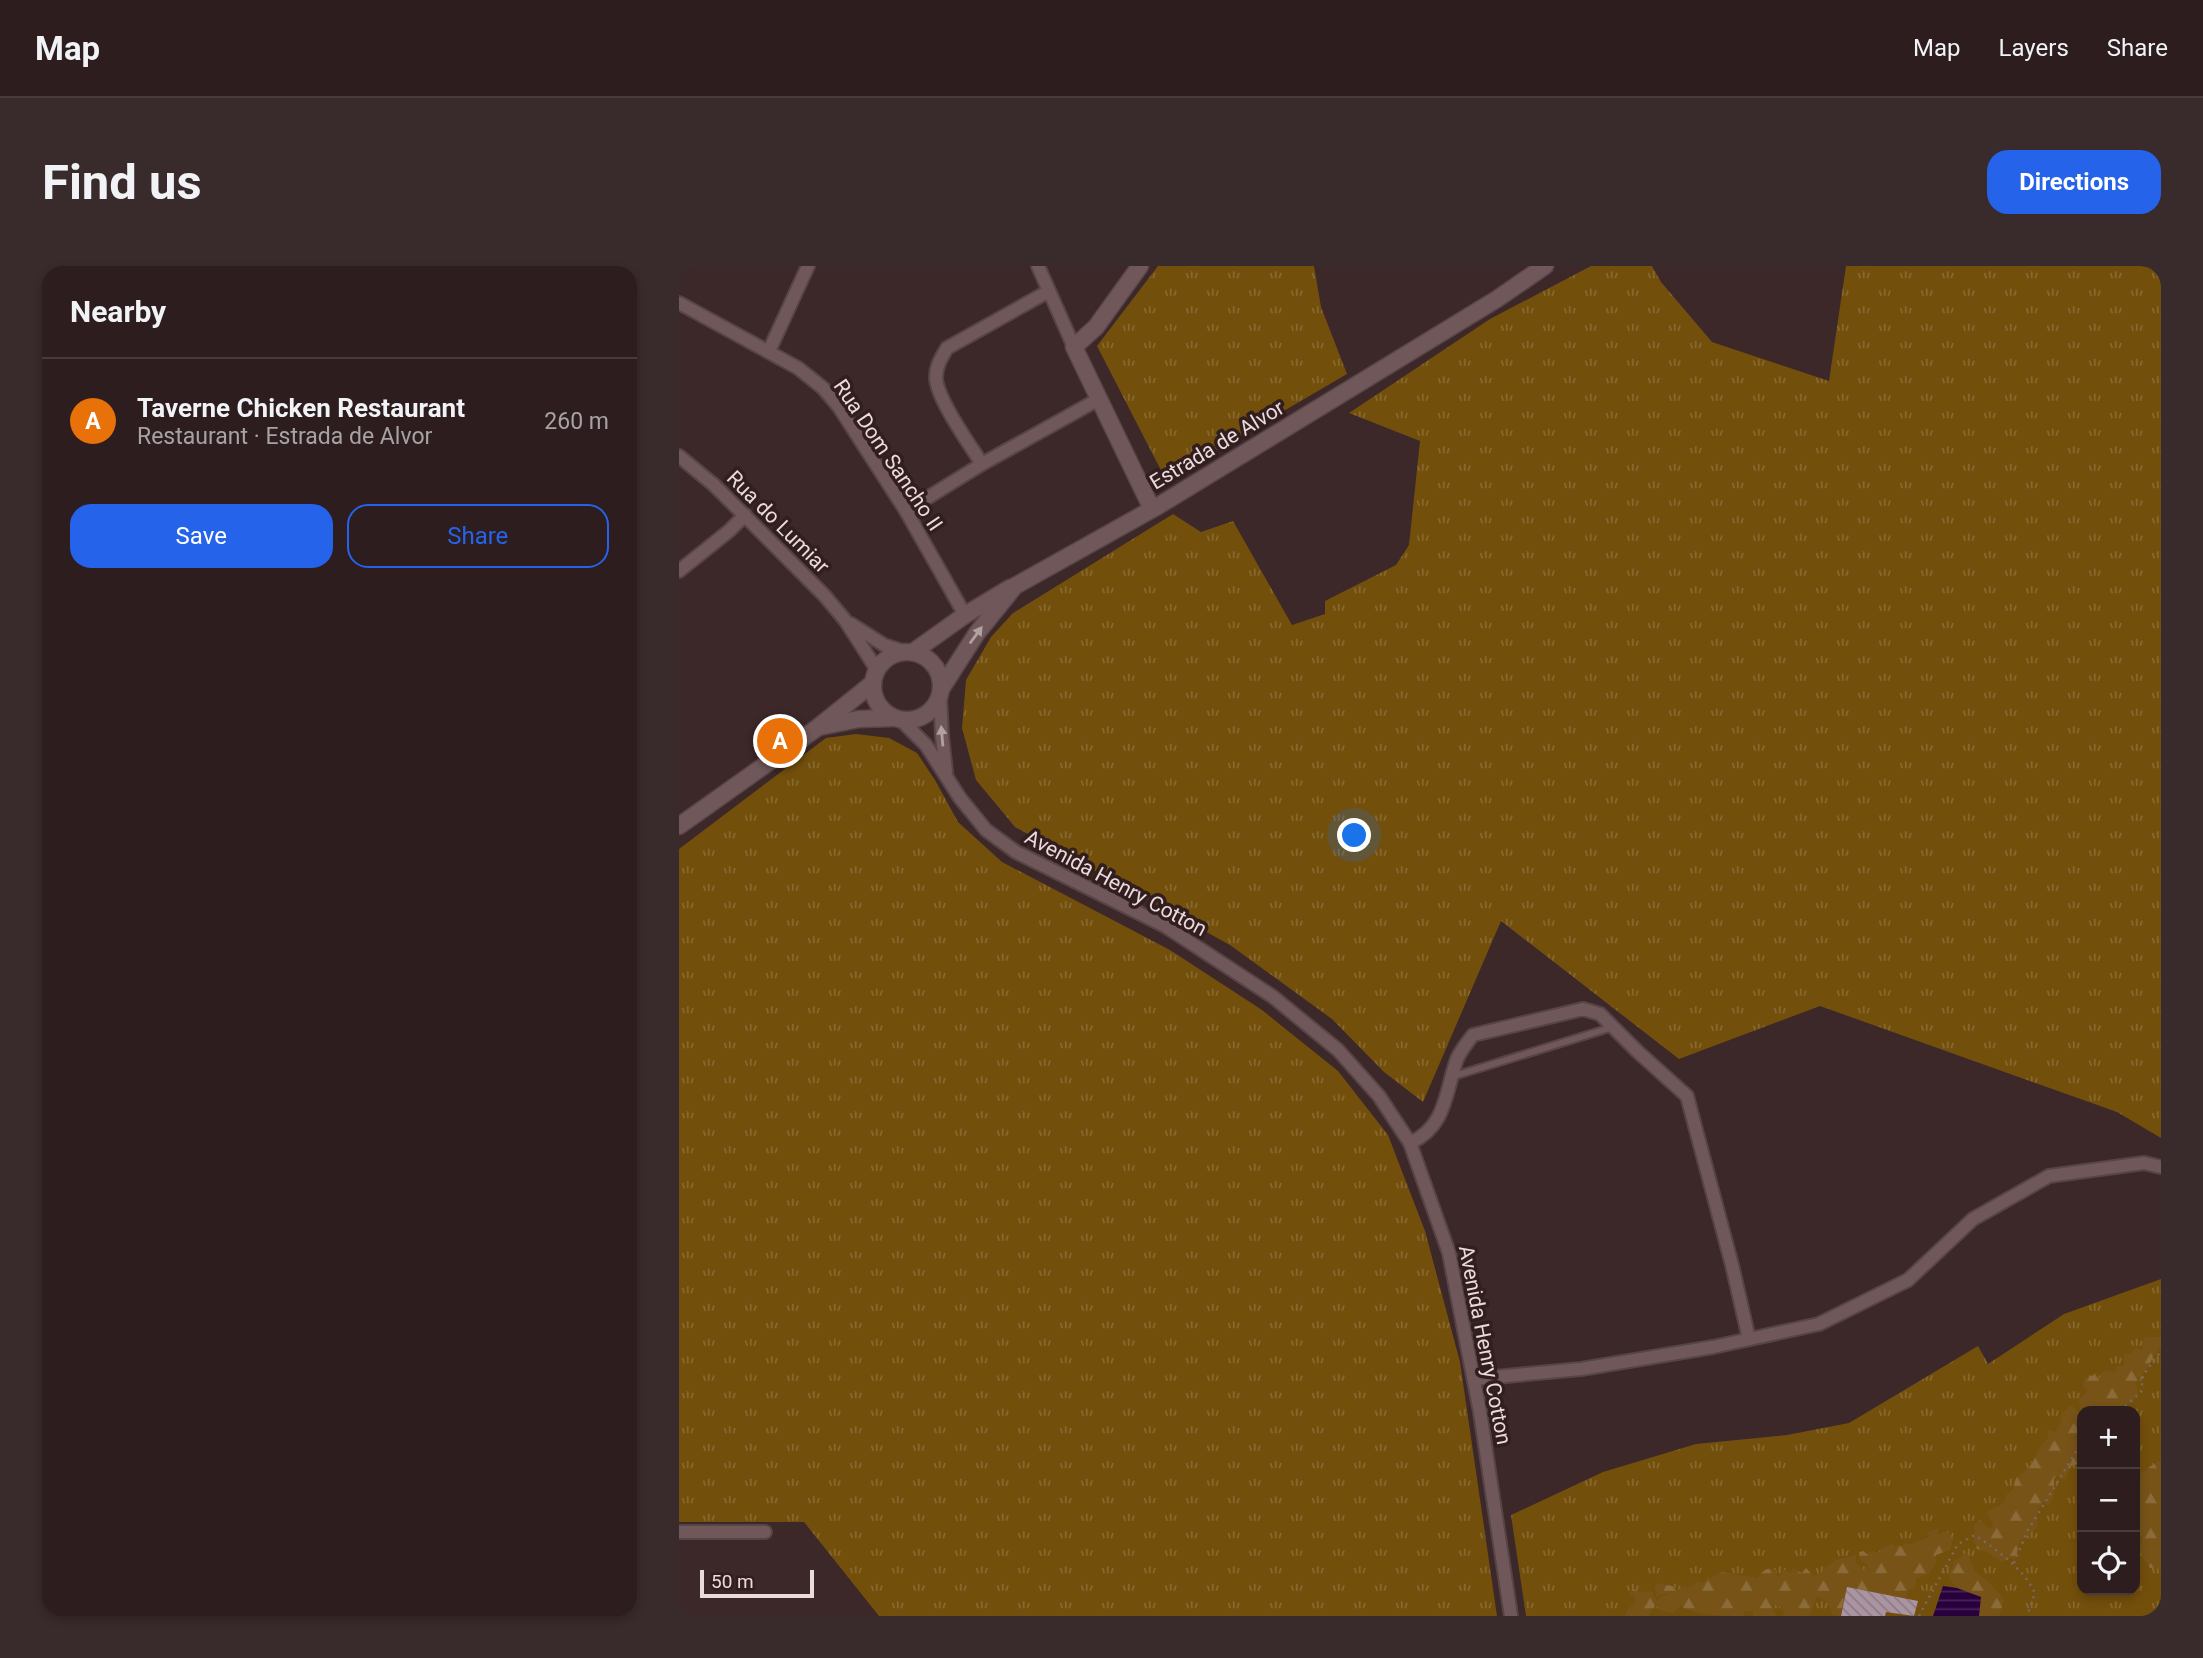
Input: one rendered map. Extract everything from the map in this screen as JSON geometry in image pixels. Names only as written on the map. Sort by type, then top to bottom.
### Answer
[{"type":"street","points":[[769,351],[808,266]]},
{"type":"street","points":[[1038,266],[1152,509]]},
{"type":"street","points":[[1074,347],[1096,327],[1140,266]]},
{"type":"street","name":"Estrada de Alvor","points":[[679,826],[817,728],[875,676],[886,659],[910,652],[965,615],[1152,509],[1497,299],[1545,266]]},
{"type":"street","points":[[982,464],[940,394],[936,379],[938,362],[947,348],[1049,290]]},
{"type":"street","name":"Rua Dom Sancho II","points":[[679,303],[798,368],[823,388],[906,511],[965,615]]},
{"type":"street","points":[[906,511],[982,464],[1099,399]]},
{"type":"street","name":"Rua do Lumiar","points":[[679,456],[745,515],[845,620]]},
{"type":"street","points":[[679,571],[745,515]]},
{"type":"street","name":"Estrada de Alvor","points":[[817,728],[859,719],[915,719],[928,713],[977,633],[1015,586]]},
{"type":"street","points":[[845,620],[884,645],[920,654],[932,662],[940,675],[946,775]]},
{"type":"street","points":[[845,620],[875,676],[874,698],[882,710],[897,719]]},
{"type":"street","name":"Avenida Henry Cotton","points":[[897,719],[926,745],[960,798],[986,830],[1016,852],[1165,926],[1272,996],[1338,1049],[1379,1096],[1410,1143],[1450,1253],[1474,1379],[1511,1616]]},
{"type":"street","points":[[1410,1143],[1432,1129],[1440,1114],[1458,1055],[1473,1035],[1583,1009],[1600,1014],[1687,1097],[1749,1339]]},
{"type":"street","points":[[1474,1379],[1581,1369],[1713,1348],[1819,1324],[1908,1280],[1973,1219],[2049,1176],[2144,1163],[2161,1167]]},
{"type":"street","points":[[679,1532],[765,1532]]},
{"type":"lane","points":[[1452,1076],[1613,1027]]},
{"type":"path","points":[[2126,1406],[2141,1392],[2143,1375],[2161,1351]]},
{"type":"path","points":[[2014,1563],[2028,1530],[2077,1450]]},
{"type":"path","points":[[1919,1616],[1958,1544],[1975,1535],[2014,1563],[2029,1581],[2035,1593],[2027,1616]]},
{"type":"green space","points":[[1158,266],[1314,266],[1321,307],[1347,374],[1166,480],[1097,346]]},
{"type":"green space","points":[[1591,266],[1652,266],[1661,282],[1712,342],[1829,381],[1846,266],[2161,266],[2161,1138],[2117,1112],[1820,1006],[1679,1059],[1501,921],[1423,1102],[1384,1072],[1332,1019],[1230,945],[1015,827],[976,780],[962,728],[966,680],[991,637],[1013,613],[1173,514],[1201,532],[1233,521],[1292,625],[1325,614],[1325,601],[1396,565],[1409,545],[1420,441],[1349,413],[1490,319]]},
{"type":"green space","points":[[856,734],[889,738],[917,753],[958,822],[1002,862],[1170,950],[1262,1010],[1338,1071],[1388,1135],[1425,1231],[1460,1362],[1497,1616],[879,1616],[804,1522],[679,1522],[679,849],[826,738]]},
{"type":"green space","points":[[2161,1279],[2161,1460],[2140,1473],[2140,1406],[2077,1406],[2077,1595],[2140,1595],[2140,1536],[2161,1569],[2161,1616],[1526,1616],[1511,1515],[1603,1472],[1696,1444],[1787,1435],[1849,1423],[1978,1346],[1988,1364],[2064,1314]]},
{"type":"green space","points":[[2147,1337],[2161,1337],[2161,1347],[2138,1378],[2138,1393],[2133,1402],[2121,1406],[2080,1406],[2079,1399],[2088,1391],[2083,1386],[2085,1379],[2093,1375],[2100,1378],[2106,1370],[2116,1372],[2117,1366],[2124,1366],[2124,1355],[2132,1353],[2136,1347],[2143,1350],[2142,1340]]},
{"type":"green space","points":[[2071,1405],[2077,1410],[2077,1464],[2071,1466],[2065,1480],[2060,1475],[2054,1478],[2054,1496],[2049,1506],[2044,1502],[2037,1508],[2038,1525],[2019,1541],[2016,1559],[2008,1558],[2001,1562],[1987,1552],[1977,1549],[1974,1525],[1980,1520],[1988,1529],[1994,1526],[1987,1512],[2004,1503],[2006,1495],[2014,1489],[2016,1478],[2026,1470],[2049,1437],[2047,1429],[2055,1432],[2061,1423],[2061,1414]]},
{"type":"green space","points":[[2161,1460],[2161,1569],[2150,1568],[2140,1553],[2140,1473]]},
{"type":"green space","points":[[1939,1528],[1937,1533],[1940,1535],[1947,1531],[1953,1539],[1950,1550],[1936,1555],[1936,1562],[1930,1573],[1916,1578],[1915,1588],[1908,1590],[1906,1598],[1847,1587],[1840,1616],[1833,1615],[1828,1603],[1817,1596],[1809,1616],[1785,1616],[1782,1608],[1772,1604],[1776,1616],[1753,1616],[1754,1611],[1745,1611],[1744,1616],[1711,1615],[1680,1606],[1674,1613],[1660,1610],[1655,1604],[1649,1616],[1625,1616],[1636,1601],[1634,1595],[1630,1597],[1633,1589],[1640,1592],[1651,1591],[1657,1601],[1668,1595],[1656,1596],[1655,1586],[1658,1583],[1675,1587],[1677,1590],[1685,1586],[1689,1588],[1689,1583],[1692,1586],[1697,1581],[1703,1583],[1707,1576],[1710,1579],[1720,1572],[1757,1578],[1768,1569],[1776,1570],[1777,1576],[1782,1574],[1783,1569],[1791,1573],[1792,1568],[1802,1573],[1806,1568],[1814,1576],[1836,1560],[1856,1555],[1856,1563],[1864,1570],[1868,1566],[1860,1560],[1859,1552],[1864,1551],[1866,1554],[1873,1551],[1879,1554],[1892,1544],[1896,1547],[1902,1547],[1905,1543],[1909,1545],[1929,1537],[1927,1532]]},
{"type":"green space","points":[[1967,1552],[1975,1572],[1991,1584],[2004,1600],[1999,1616],[1979,1616],[1980,1597],[1957,1588],[1949,1578],[1954,1561]]},
{"type":"shaded area","points":[[1943,1586],[1981,1597],[1979,1616],[1933,1616]]},
{"type":"building","points":[[1847,1587],[1918,1601],[1914,1616],[1886,1612],[1885,1616],[1841,1616]]},
{"type":"place","name":"Taverne Chicken Restaurant","points":[[780,741]]}]
